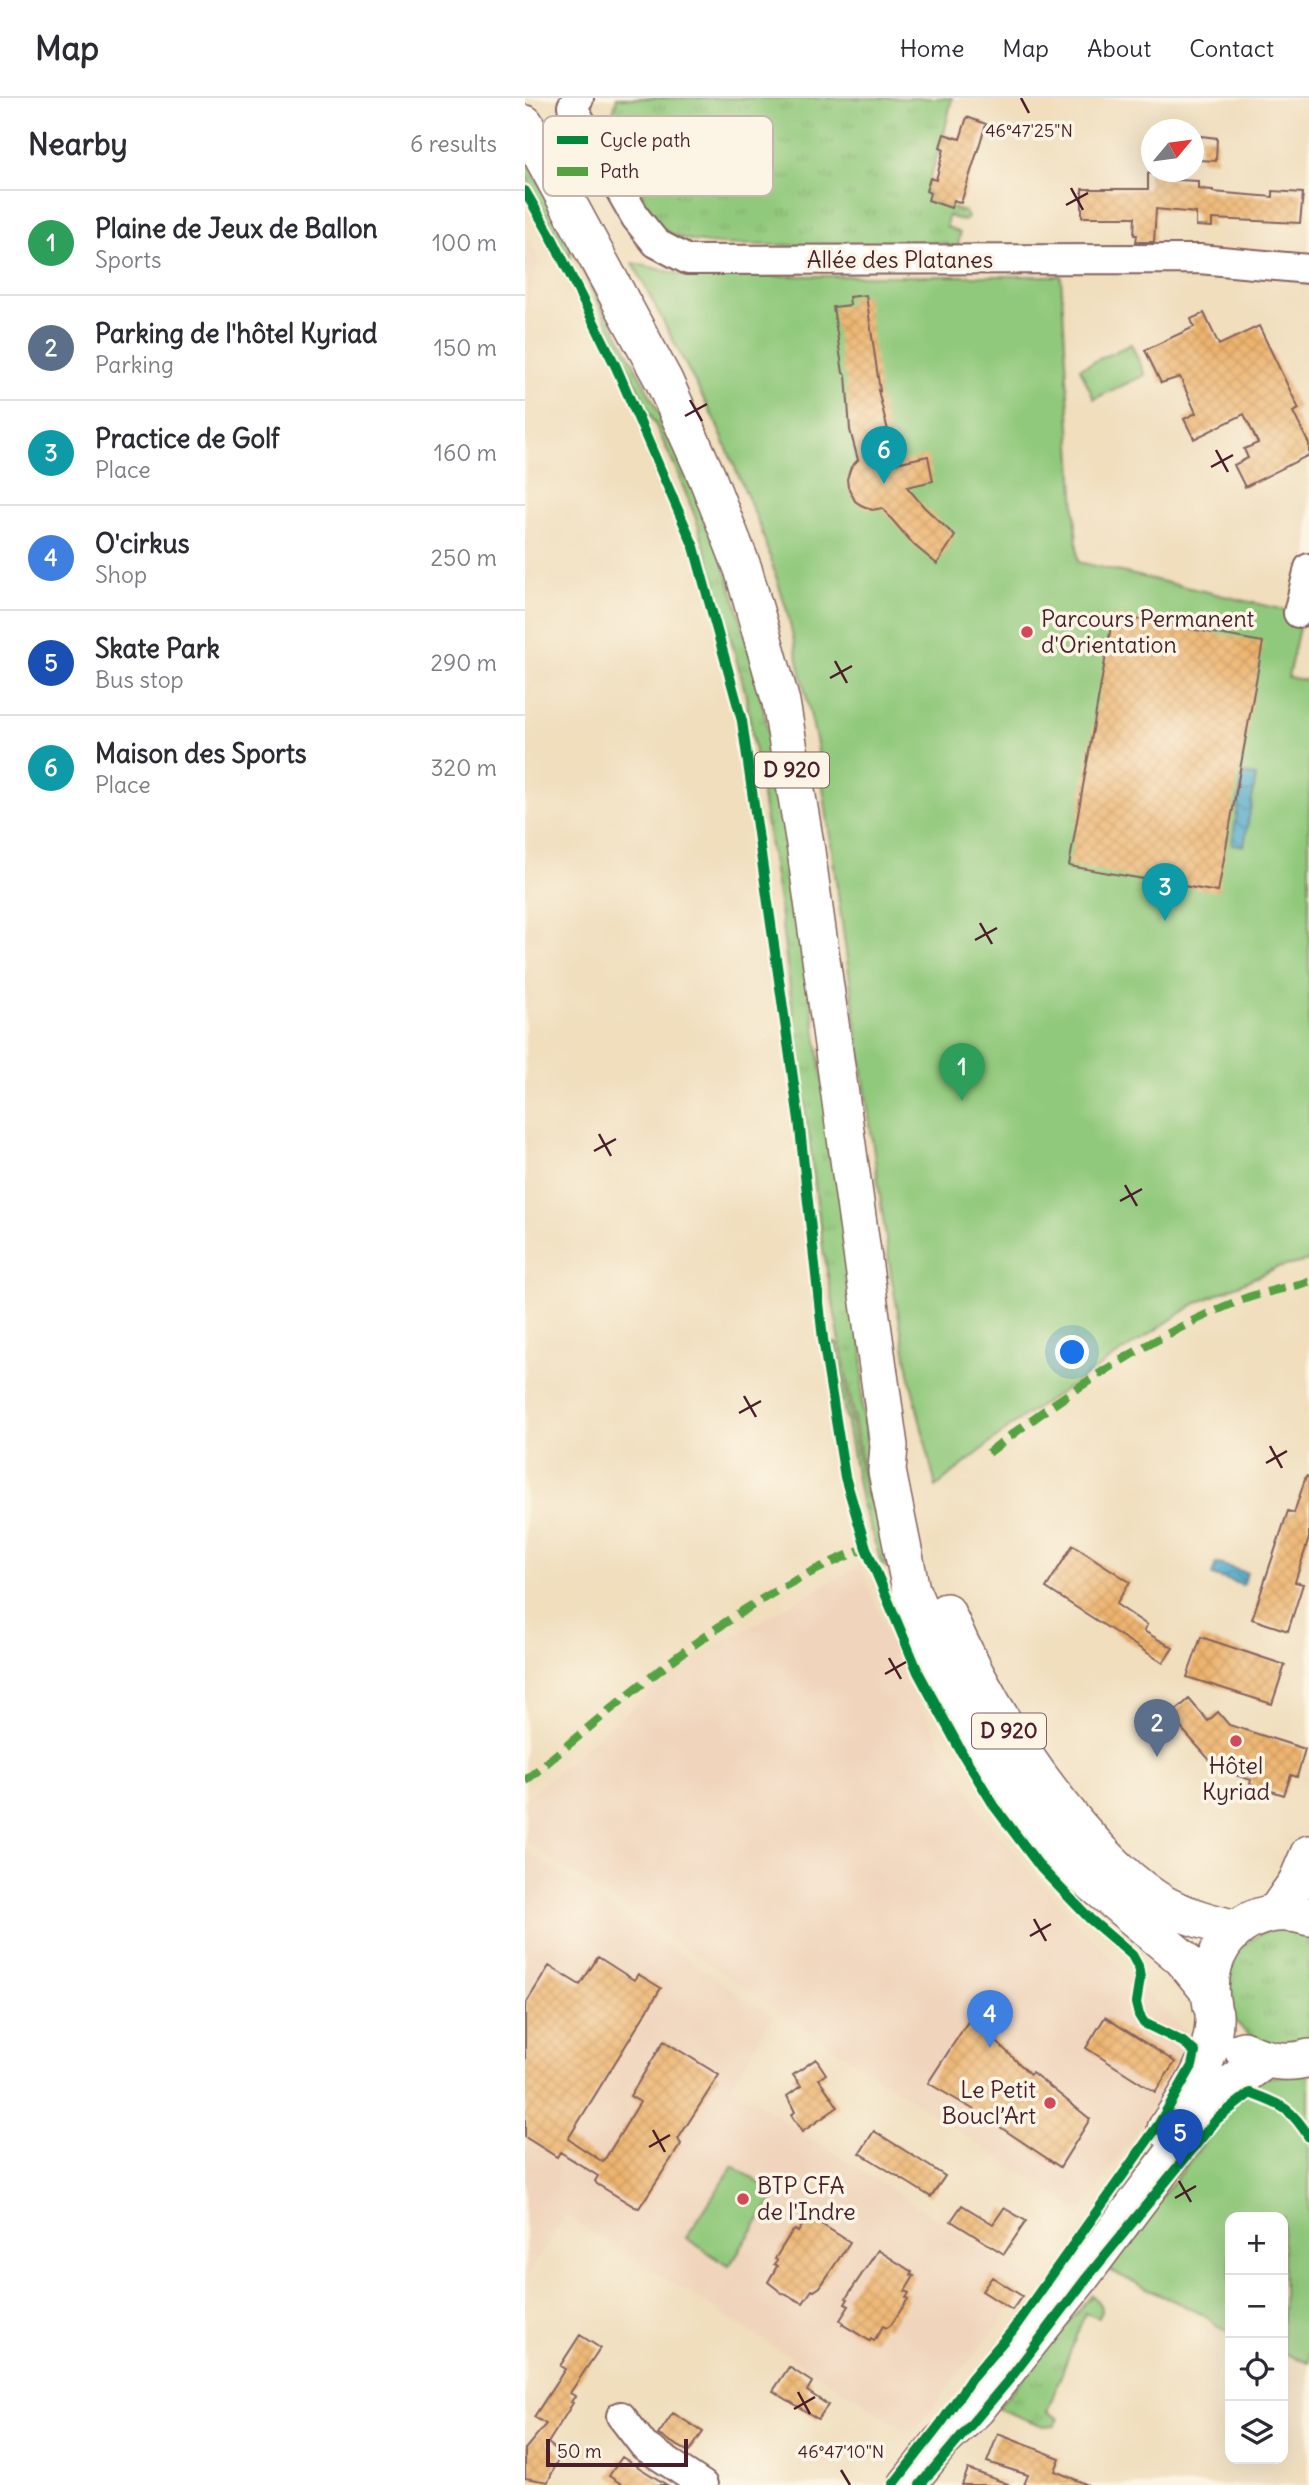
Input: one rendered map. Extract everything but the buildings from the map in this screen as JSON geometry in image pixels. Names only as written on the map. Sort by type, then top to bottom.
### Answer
[{"type":"main road","name":"D 920","points":[[528,133],[543,160]]},
{"type":"main road","name":"D 920","points":[[563,196],[664,381],[702,465],[743,569],[781,702],[805,844],[889,1446],[887,1471],[911,1590],[950,1682],[980,1738],[1035,1821],[1070,1864],[1182,1958],[1212,2002]]},
{"type":"main road","name":"D 920","points":[[889,1446],[899,1468],[938,1593],[958,1641],[1006,1727],[1035,1770],[1104,1855],[1134,1883],[1197,1919],[1236,1929]]},
{"type":"main road","points":[[941,2442],[975,2383],[1027,2322],[1161,2137],[1206,2061],[1215,2024],[1212,1968],[1221,1946],[1236,1929],[1255,1918],[1292,1915],[1297,1882],[1309,1854]]},
{"type":"main road","points":[[1212,2002],[1226,2034],[1243,2050],[1265,2060],[1285,2062],[1309,2058]]},
{"type":"main road","points":[[907,2485],[941,2442],[982,2402],[1080,2278],[1210,2105],[1234,2082],[1265,2060]]},
{"type":"street","name":"Allée des Platanes","points":[[624,196],[636,218],[656,243],[688,260],[1199,260],[1309,269]]},
{"type":"street","points":[[1298,613],[1309,568]]},
{"type":"street","points":[[621,2416],[644,2446],[703,2485]]},
{"type":"shaded area","points":[[525,232],[539,257],[525,319]]},
{"type":"shaded area","points":[[860,1565],[911,1690],[987,1822],[1081,1927],[1196,2042],[1081,2213],[525,1841],[525,1799],[681,1666]]},
{"type":"shaded area","name":"BTP CFA de l'Indre","points":[[525,1850],[773,2017],[731,2086],[1033,2281],[912,2434],[565,2215],[528,2276],[525,2274]]},
{"type":"green space","points":[[617,98],[952,98],[926,191],[930,193],[928,200],[965,212],[968,218],[964,221],[948,216],[946,226],[960,233],[958,247],[947,247],[947,243],[936,243],[935,247],[731,245],[689,240],[663,230],[642,196],[773,196],[773,116],[612,116]]},
{"type":"green space","points":[[525,156],[543,196],[545,196],[571,246],[570,259],[525,175]]},
{"type":"green space","points":[[574,251],[683,463],[719,551],[747,639],[783,813],[863,1351],[862,1408],[880,1529],[889,1544],[888,1568],[882,1564],[861,1501],[832,1343],[837,1343],[866,1497],[869,1500],[823,1249],[779,902],[745,691],[696,519],[675,467]]},
{"type":"green space","points":[[633,263],[687,276],[1061,276],[1078,562],[1302,614],[1288,677],[1309,681],[1309,1261],[1276,1268],[1195,1304],[1016,1422],[936,1487],[911,1383],[891,1275],[817,744],[787,611],[760,526],[716,423]]},
{"type":"green space","points":[[1131,344],[1145,375],[1094,399],[1080,368]]},
{"type":"green space","points":[[1272,1928],[1309,1932],[1309,2043],[1275,2047],[1246,2033],[1235,2020],[1228,2005],[1227,1972],[1244,1944]]},
{"type":"green space","points":[[1309,2073],[1309,2363],[1288,2355],[1288,2212],[1225,2212],[1225,2330],[1204,2315],[1106,2269],[1233,2105],[1263,2078]]},
{"type":"green space","points":[[733,2166],[776,2194],[729,2266],[686,2238]]},
{"type":"green space","points":[[1092,2295],[1101,2311],[1099,2318],[1085,2313],[1047,2412],[1059,2418],[1055,2425],[1043,2426],[997,2408]]},
{"type":"water","points":[[1243,774],[1256,776],[1244,846],[1232,844]]},
{"type":"water","points":[[1216,1563],[1247,1573],[1243,1585],[1212,1575]]},
{"type":"marked path","points":[[988,1453],[1078,1388],[1175,1330],[1241,1300],[1309,1282]]},
{"type":"marked path","points":[[525,1781],[604,1714],[729,1620],[819,1568],[866,1548]]},
{"type":"cycle path","points":[[525,191],[551,236],[616,367],[694,547],[742,721],[799,1120],[823,1339],[845,1477],[866,1548],[918,1672],[995,1807],[1041,1868],[1090,1919],[1132,1955],[1140,1978],[1136,2003],[1144,2023],[1183,2042],[1195,2052],[1192,2066],[1159,2124],[1012,2331],[971,2379],[942,2422],[893,2485]]},
{"type":"cycle path","points":[[920,2485],[1012,2376],[1085,2280],[1217,2119],[1250,2093],[1284,2108],[1309,2137]]},
{"type":"place","name":"Maison des Sports","points":[[884,484]]},
{"type":"place","name":"Parcours Permanent d'Orientation","points":[[1027,632]]},
{"type":"place","name":"Practice de Golf","points":[[1165,921]]},
{"type":"place","name":"Plaine de Jeux de Ballon","points":[[962,1101]]},
{"type":"place","name":"Hôtel Kyriad","points":[[1236,1741]]},
{"type":"place","name":"Parking de l'hôtel Kyriad","points":[[1157,1757]]},
{"type":"place","name":"O'cirkus","points":[[990,2048]]},
{"type":"place","name":"Le Petit Boucl’Art","points":[[1050,2103]]},
{"type":"place","name":"Skate Park","points":[[1180,2167]]},
{"type":"place","name":"BTP CFA de l'Indre","points":[[743,2199]]}]
